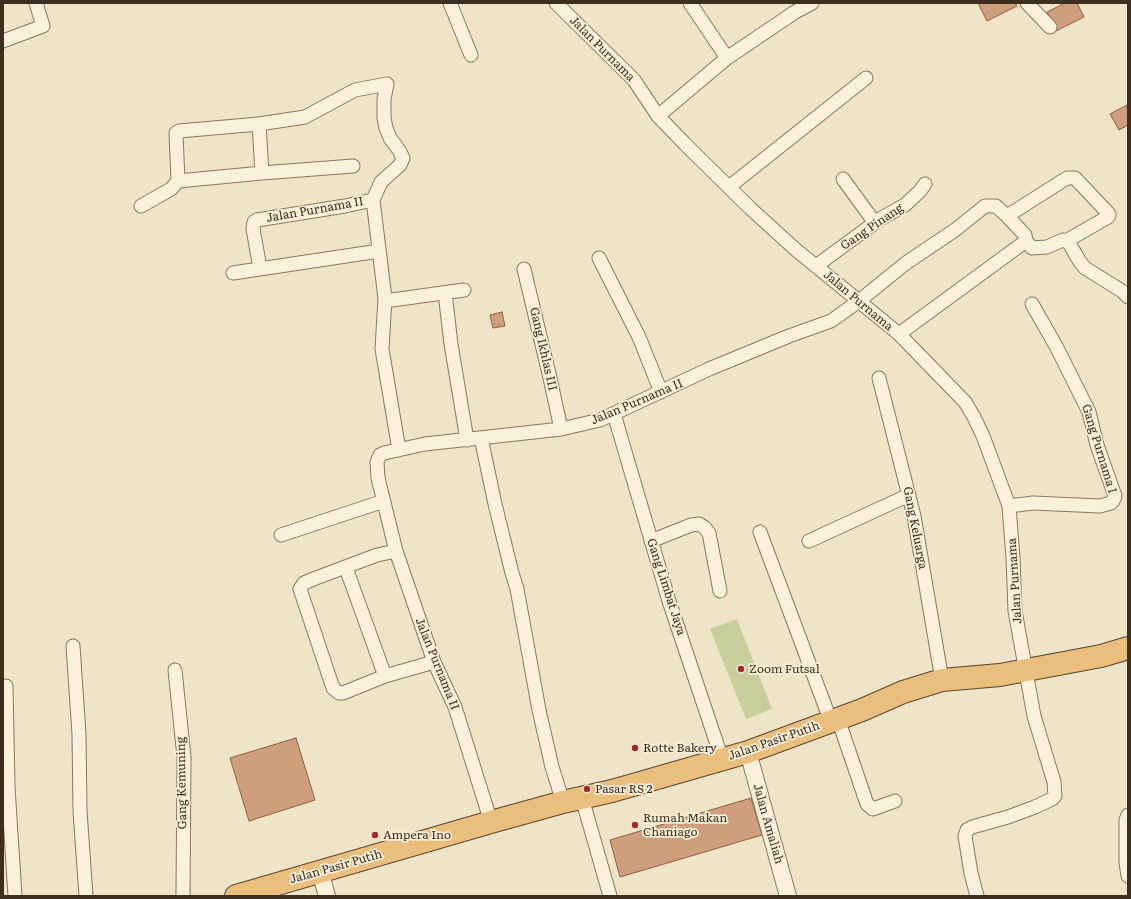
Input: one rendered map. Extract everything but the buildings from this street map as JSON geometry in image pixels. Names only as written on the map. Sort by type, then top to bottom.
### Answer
[{"type":"highway","name":"Jalan Pasir Putih","points":[[236,896],[491,822],[572,800],[612,791],[748,752],[862,710],[903,692],[942,680],[1000,675],[1101,656],[1128,648]]},
{"type":"street","points":[[3,41],[43,26],[36,3]]},
{"type":"street","points":[[450,3],[471,55]]},
{"type":"street","name":"Jalan Purnama","points":[[556,3],[634,80],[658,116],[729,187],[816,266],[899,334],[965,402],[974,416],[1009,506],[1015,611],[1034,716],[1054,782],[1055,796],[1035,807],[972,827],[967,830],[965,836],[971,873],[977,896]]},
{"type":"street","points":[[690,3],[727,58]]},
{"type":"street","points":[[658,116],[727,58],[795,12],[812,3]]},
{"type":"street","points":[[1027,3],[1050,27]]},
{"type":"street","points":[[729,187],[866,78]]},
{"type":"street","points":[[178,181],[176,133],[179,131],[259,124],[304,117],[355,90],[387,84],[384,99],[384,118],[386,128],[390,138],[403,158],[400,165],[381,182],[373,200]]},
{"type":"street","points":[[259,124],[262,173]]},
{"type":"street","points":[[141,206],[171,189],[178,181],[352,166]]},
{"type":"street","points":[[899,334],[1026,241],[1032,248],[1047,247],[1063,240],[1066,241],[1108,217],[1109,214],[1075,178],[1067,178],[1007,216]]},
{"type":"street","points":[[843,179],[875,223]]},
{"type":"street","name":"Gang Pinang","points":[[816,266],[875,223],[905,205],[920,191],[925,184]]},
{"type":"street","name":"Jalan Purnama II","points":[[260,268],[253,229],[254,222],[257,220],[373,200],[385,301],[382,348],[399,450]]},
{"type":"street","name":"Jalan Purnama II","points":[[491,822],[455,707],[434,662],[396,551],[378,478],[377,462],[380,456],[384,453],[425,444],[561,429],[600,420],[767,345],[831,320],[859,301],[906,263],[955,230],[985,206],[996,206],[1025,235],[1026,241]]},
{"type":"street","points":[[1066,241],[1069,243],[1085,268],[1122,291],[1128,297]]},
{"type":"street","points":[[233,273],[379,251]]},
{"type":"street","points":[[599,258],[639,337],[661,392]]},
{"type":"street","name":"Gang Ikhlas III","points":[[524,269],[561,429]]},
{"type":"street","points":[[385,301],[464,290]]},
{"type":"street","points":[[445,293],[451,344],[468,440]]},
{"type":"street","name":"Gang Purnama I","points":[[1009,506],[1033,503],[1100,506],[1111,504],[1115,496],[1097,445],[1089,412],[1056,346],[1032,304]]},
{"type":"street","name":"Gang Keluarga","points":[[879,378],[914,516],[942,680]]},
{"type":"street","name":"Gang Limbat Jaya","points":[[614,414],[669,601],[722,759]]},
{"type":"street","points":[[481,438],[499,519],[517,589],[539,710],[552,767],[572,800],[610,896]]},
{"type":"street","points":[[809,541],[909,496]]},
{"type":"street","points":[[281,535],[384,501]]},
{"type":"street","points":[[651,541],[691,525],[699,524],[704,527],[709,533],[720,591]]},
{"type":"street","points":[[760,532],[867,804],[873,809],[896,801]]},
{"type":"street","points":[[396,551],[377,555],[304,583],[300,589],[334,688],[339,693],[343,693],[385,676],[434,662]]},
{"type":"street","points":[[346,568],[385,676]]},
{"type":"street","points":[[73,646],[79,734],[80,811],[86,896]]},
{"type":"street","name":"Gang Kemuning","points":[[175,670],[184,757],[183,896]]},
{"type":"street","points":[[6,686],[8,787],[14,896]]},
{"type":"street","name":"Jalan Amaliah","points":[[748,752],[788,896]]},
{"type":"street","points":[[1128,815],[1126,820],[1126,862],[1128,876]]},
{"type":"street","points":[[320,871],[326,896]]},
{"type":"green space","name":"Zoom Futsal","points":[[737,619],[772,709],[746,719],[710,629]]},
{"type":"place","name":"Zoom Futsal","points":[[741,669]]},
{"type":"place","name":"Rotte Bakery","points":[[635,748]]},
{"type":"place","name":"Pasar RS 2","points":[[587,789]]},
{"type":"place","name":"Rumah Makan Chaniago","points":[[635,825]]},
{"type":"place","name":"Ampera Ino","points":[[375,835]]}]
